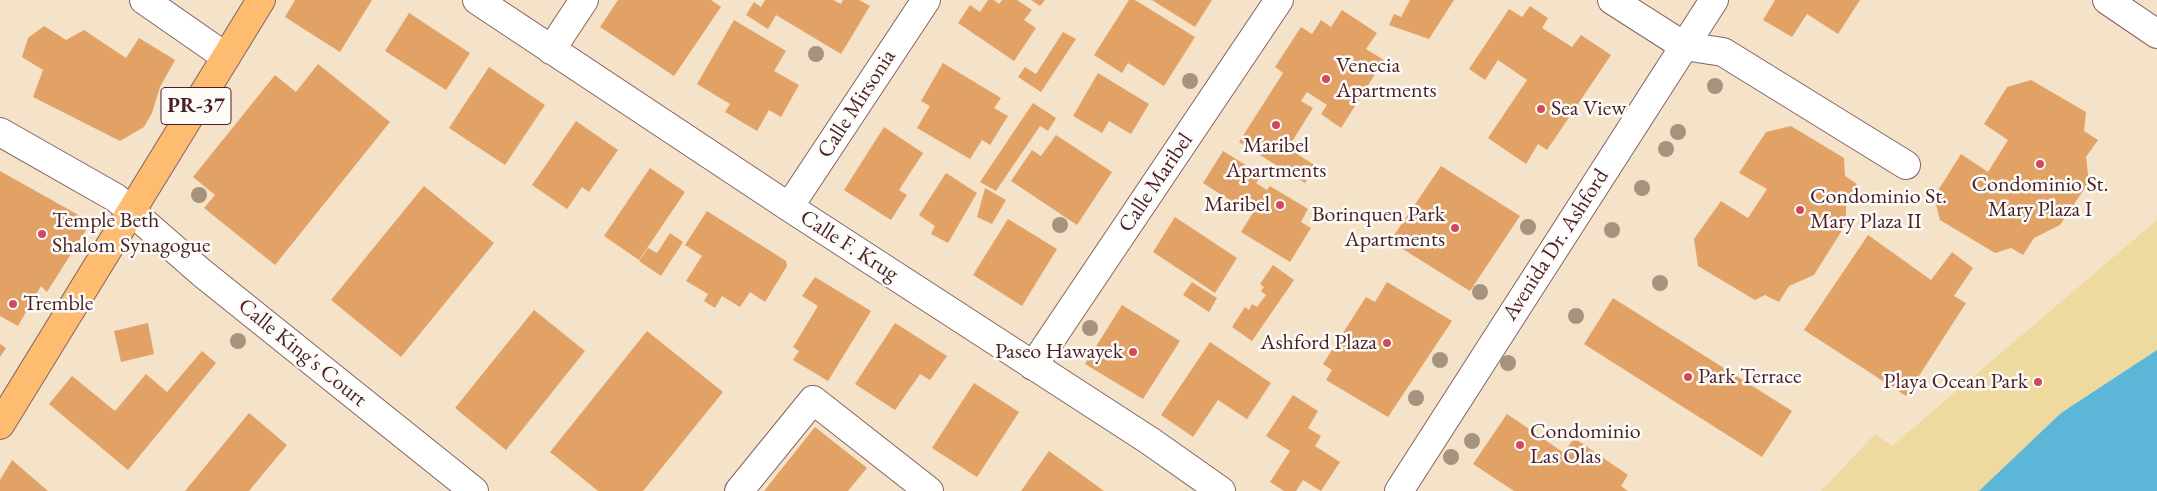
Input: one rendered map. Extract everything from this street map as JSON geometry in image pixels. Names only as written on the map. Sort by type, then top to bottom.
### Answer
[{"type":"main road","name":"PR-37","points":[[0,425],[261,0]]},
{"type":"street","points":[[144,0],[226,57]]},
{"type":"street","name":"Calle F. Krug","points":[[477,0],[789,208],[1150,441],[1221,491]]},
{"type":"street","points":[[551,50],[584,0]]},
{"type":"street","name":"Calle Mirsonia","points":[[789,208],[926,0]]},
{"type":"street","name":"Calle Maribel","points":[[1032,366],[1279,0]]},
{"type":"street","points":[[1612,0],[1684,46],[1723,52],[1906,165]]},
{"type":"street","name":"Avenida Dr. Ashford","points":[[1399,491],[1714,0]]},
{"type":"street","points":[[2107,0],[2157,34]]},
{"type":"street","name":"Calle King's Court","points":[[0,132],[116,198],[202,273],[474,491]]},
{"type":"street","points":[[739,491],[812,400],[929,491]]},
{"type":"sand","name":"Playa Ocean Park","points":[[2157,220],[2157,350],[2061,413],[1979,491],[1821,491],[1875,434],[1892,446]]},
{"type":"water","points":[[2157,350],[2157,491],[1979,491],[2061,413]]},
{"type":"building","points":[[295,0],[372,0],[340,52],[285,17]]},
{"type":"building","points":[[618,0],[711,0],[721,7],[674,76],[600,27]]},
{"type":"building","points":[[765,0],[833,0],[841,4],[843,0],[859,0],[870,6],[841,54],[776,15],[768,29],[746,15],[754,2],[761,7]]},
{"type":"building","points":[[988,0],[994,0],[999,4],[1002,0],[1017,0],[1032,10],[1024,20],[1036,28],[1014,61],[958,23],[970,5],[980,12]]},
{"type":"building","points":[[1031,0],[1045,0],[1040,6]]},
{"type":"building","points":[[1129,0],[1135,0],[1195,37],[1164,86],[1128,63],[1122,73],[1094,55]]},
{"type":"building","points":[[1152,0],[1212,0],[1195,27]]},
{"type":"building","points":[[1410,0],[1454,0],[1429,39],[1389,25],[1394,14],[1401,17]]},
{"type":"building","points":[[1775,0],[1860,0],[1838,34],[1807,14],[1792,37],[1763,20]]},
{"type":"building","name":"Sea View","points":[[1530,6],[1548,18],[1542,28],[1572,47],[1581,35],[1611,55],[1547,150],[1538,144],[1526,164],[1488,138],[1527,80],[1498,60],[1485,80],[1469,69],[1509,9],[1522,17]]},
{"type":"building","points":[[1342,10],[1377,33],[1366,49],[1384,60],[1341,128],[1321,114],[1327,105],[1307,92],[1301,101],[1313,108],[1288,148],[1316,166],[1305,183],[1239,142],[1283,73],[1275,67],[1301,27],[1312,34],[1321,20],[1331,27]]},
{"type":"building","points":[[409,13],[470,53],[446,90],[385,51]]},
{"type":"building","points":[[734,20],[786,51],[774,71],[799,85],[781,117],[769,110],[757,131],[725,112],[730,104],[697,84]]},
{"type":"building","points":[[44,26],[66,40],[84,30],[126,58],[139,38],[175,60],[160,87],[152,113],[144,127],[120,141],[33,97],[43,70],[22,57],[28,38]]},
{"type":"building","points":[[1063,32],[1076,39],[1041,92],[1018,77],[1025,67],[1036,74]]},
{"type":"building","points":[[943,63],[1001,98],[994,108],[1008,116],[990,145],[982,140],[970,159],[917,128],[930,106],[921,101]]},
{"type":"building","points":[[318,64],[390,122],[275,265],[204,208],[215,195],[193,177],[275,75],[296,92]]},
{"type":"building","points":[[489,67],[545,105],[505,165],[449,128]]},
{"type":"building","points":[[1098,73],[1149,104],[1131,134],[1109,121],[1102,133],[1073,116]]},
{"type":"building","name":"Condominio St. Mary Plaza I","points":[[2031,80],[2086,112],[2084,131],[2098,140],[2086,157],[2089,182],[2060,225],[2034,238],[2023,255],[2011,248],[1995,253],[1940,220],[1934,197],[1961,154],[1988,172],[2008,140],[1984,124],[2007,87]]},
{"type":"building","points":[[1033,103],[1056,118],[1048,131],[1040,126],[996,191],[980,182]]},
{"type":"building","points":[[576,121],[618,150],[589,192],[582,187],[567,209],[532,185]]},
{"type":"building","name":"Condominio St. Mary Plaza II","points":[[1791,126],[1844,158],[1845,176],[1857,184],[1846,202],[1846,224],[1814,275],[1789,286],[1779,302],[1765,295],[1755,300],[1698,266],[1694,239],[1721,201],[1748,218],[1767,189],[1739,173],[1766,132]]},
{"type":"building","points":[[884,127],[923,153],[899,190],[907,195],[891,220],[844,190]]},
{"type":"building","points":[[1056,135],[1112,172],[1077,225],[1011,181],[1032,150],[1041,156]]},
{"type":"building","name":"Maribel","points":[[1223,151],[1262,175],[1256,183],[1267,190],[1270,186],[1308,209],[1301,222],[1311,228],[1290,262],[1241,232],[1259,203],[1248,197],[1242,208],[1203,183]]},
{"type":"building","name":"Borinquen Park Apartments","points":[[1441,166],[1520,216],[1470,291],[1390,241]]},
{"type":"building","points":[[650,168],[685,192],[639,260],[604,236]]},
{"type":"building","name":"Temple Beth Shalom Synagogue","points":[[0,171],[91,222],[47,292],[41,286],[18,326],[0,316]]},
{"type":"building","points":[[946,173],[977,193],[948,243],[931,234],[935,226],[919,215]]},
{"type":"building","points":[[424,186],[494,243],[401,357],[331,300]]},
{"type":"building","points":[[985,188],[1006,200],[992,224],[977,217]]},
{"type":"building","points":[[707,211],[786,261],[787,266],[765,302],[750,292],[740,307],[722,296],[715,308],[704,301],[708,294],[686,281],[702,256],[685,245]]},
{"type":"building","points":[[1175,217],[1237,258],[1215,293],[1153,252]]},
{"type":"building","points":[[1008,219],[1057,249],[1022,306],[973,275]]},
{"type":"building","points":[[670,233],[683,242],[661,276],[639,261],[648,248],[657,253]]},
{"type":"building","points":[[1868,235],[1931,280],[1952,252],[1973,268],[1954,296],[1966,303],[1906,396],[1804,330]]},
{"type":"building","points":[[1273,265],[1294,280],[1252,341],[1232,327],[1245,307],[1249,310],[1252,304],[1257,307],[1266,295],[1261,291],[1264,287],[1260,284]]},
{"type":"building","points":[[815,277],[871,311],[828,381],[793,360],[799,351],[793,347],[818,306],[802,296]]},
{"type":"building","points":[[1192,282],[1217,298],[1209,312],[1183,295]]},
{"type":"building","name":"Ashford Plaza","points":[[1387,282],[1452,321],[1388,417],[1326,380],[1332,370],[1323,364],[1366,297],[1375,302]]},
{"type":"building","name":"Park Terrace","points":[[1613,298],[1792,411],[1762,457],[1584,344]]},
{"type":"building","name":"Paseo Hawayek","points":[[1122,305],[1180,341],[1143,399],[1085,364]]},
{"type":"building","points":[[534,310],[585,351],[506,450],[455,408]]},
{"type":"building","points":[[148,323],[154,354],[121,362],[114,331]]},
{"type":"building","points":[[895,323],[947,356],[930,380],[920,374],[895,410],[855,384]]},
{"type":"building","points":[[647,331],[723,392],[643,491],[598,491],[550,452]]},
{"type":"building","points":[[1210,342],[1271,383],[1247,419],[1218,400],[1193,437],[1161,415]]},
{"type":"building","points":[[0,344],[6,348],[0,357]]},
{"type":"building","points":[[202,351],[216,363],[128,470],[49,404],[72,376],[115,411],[146,374],[167,392]]},
{"type":"building","points":[[974,383],[1019,412],[977,477],[932,448]]},
{"type":"building","points":[[1293,395],[1318,411],[1308,428],[1321,436],[1315,446],[1340,462],[1321,491],[1303,480],[1296,491],[1284,491],[1270,482],[1290,451],[1266,436]]},
{"type":"building","points":[[249,413],[287,445],[249,491],[185,491]]},
{"type":"building","name":"Condominio Las Olas","points":[[1507,414],[1564,453],[1574,438],[1628,475],[1621,486],[1628,491],[1514,491],[1473,464]]},
{"type":"building","points":[[815,427],[867,468],[848,491],[764,491]]},
{"type":"building","points":[[1049,451],[1104,491],[1021,491]]},
{"type":"building","points":[[12,460],[48,491],[0,491],[0,480]]},
{"type":"place","name":"Venecia Apartments","points":[[1326,79]]},
{"type":"place","name":"Sea View","points":[[1541,109]]},
{"type":"place","name":"Maribel Apartments","points":[[1276,125]]},
{"type":"place","name":"Condominio St. Mary Plaza I","points":[[2040,164]]},
{"type":"place","name":"Maribel","points":[[1280,205]]},
{"type":"place","name":"Condominio St. Mary Plaza II","points":[[1800,210]]},
{"type":"place","name":"Borinquen Park Apartments","points":[[1455,228]]},
{"type":"place","name":"Temple Beth Shalom Synagogue","points":[[42,234]]},
{"type":"place","name":"Tremble","points":[[13,304]]},
{"type":"place","name":"Ashford Plaza","points":[[1387,343]]},
{"type":"place","name":"Paseo Hawayek","points":[[1133,352]]},
{"type":"place","name":"Park Terrace","points":[[1688,377]]},
{"type":"place","name":"Playa Ocean Park","points":[[2038,382]]},
{"type":"place","name":"Condominio Las Olas","points":[[1520,445]]}]
